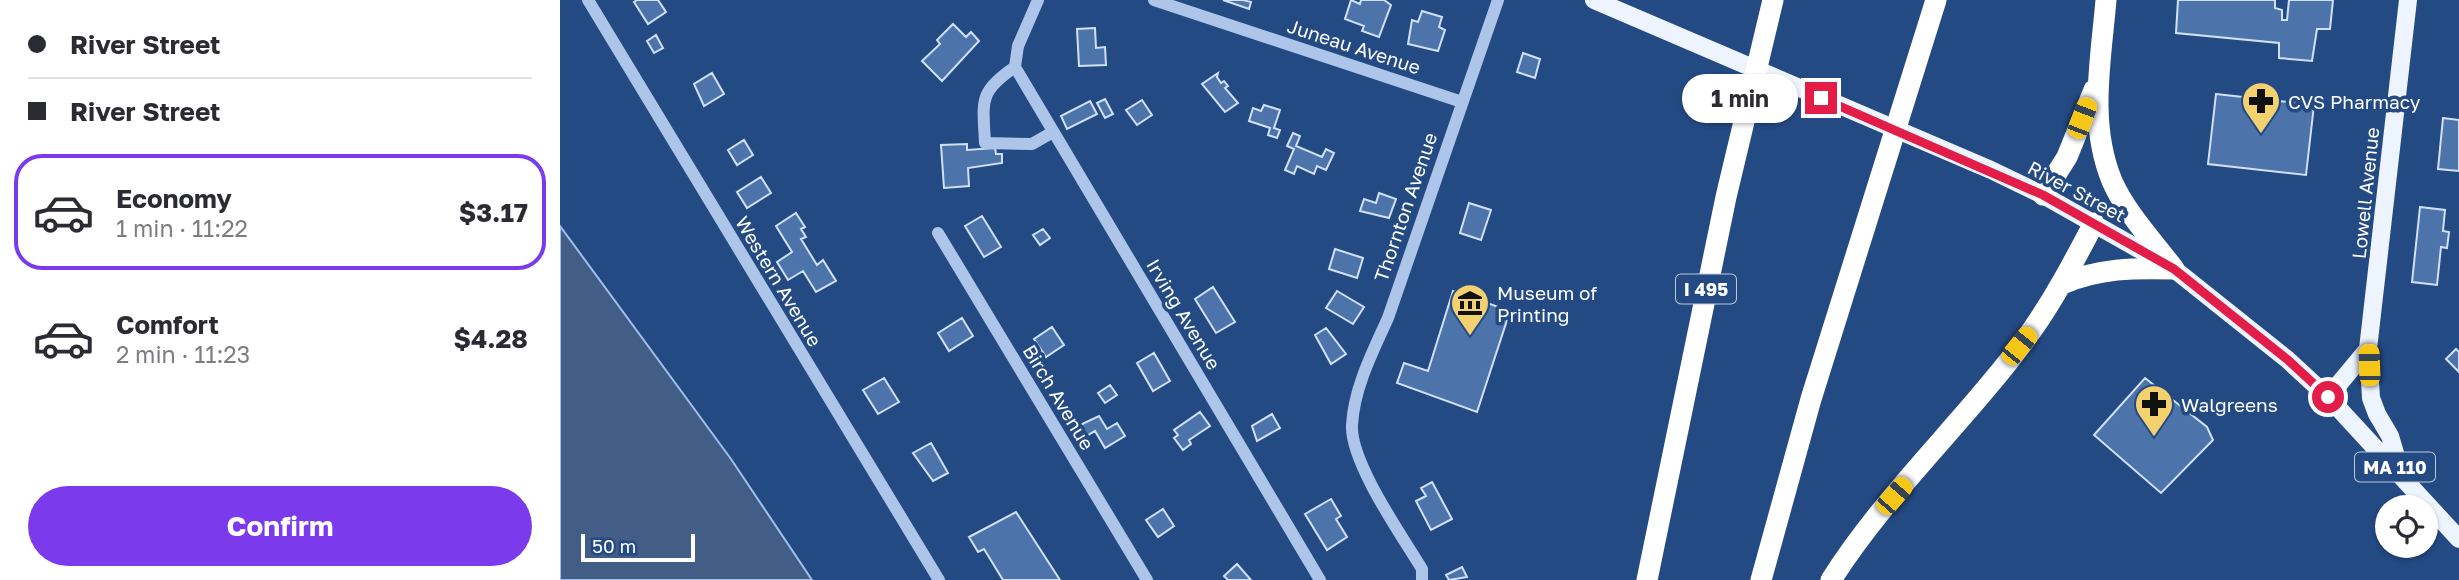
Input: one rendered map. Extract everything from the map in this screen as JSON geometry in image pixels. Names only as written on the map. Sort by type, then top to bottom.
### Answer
[{"type":"highway","name":"I 495","points":[[1647,580],[1726,197],[1773,0]]},
{"type":"highway","points":[[1761,580],[1811,399],[1936,0]]},
{"type":"highway","points":[[2106,0],[2098,79],[2102,148],[2112,182],[2137,221],[2174,269]]},
{"type":"highway","points":[[2043,195],[2067,157],[2098,79]]},
{"type":"highway","points":[[1831,580],[1855,541],[1942,442],[2032,330],[2062,284],[2094,223]]},
{"type":"highway","points":[[2062,284],[2089,273],[2124,267],[2174,269]]},
{"type":"main road","name":"River Street","points":[[1594,0],[2043,195],[2174,269],[2288,360],[2328,397],[2401,473],[2459,540]]},
{"type":"main road","name":"Lowell Avenue","points":[[2401,473],[2390,436],[2371,398],[2368,349],[2408,0]]},
{"type":"main road","points":[[2328,397],[2368,349]]},
{"type":"street","name":"Western Avenue","points":[[587,0],[939,580]]},
{"type":"street","points":[[1038,0],[1014,57],[1015,67],[992,83],[983,102],[985,143],[1032,144],[1053,132]]},
{"type":"street","name":"Juneau Avenue","points":[[1154,0],[1462,102]]},
{"type":"street","name":"Thornton Avenue","points":[[1422,580],[1422,569],[1359,458],[1352,427],[1368,365],[1388,318],[1498,0]]},
{"type":"street","name":"Irving Avenue","points":[[1015,67],[1320,580]]},
{"type":"street","name":"Birch Avenue","points":[[938,233],[1147,580]]},
{"type":"water","points":[[560,226],[731,459],[812,580],[560,580]]},
{"type":"building","points":[[658,0],[666,12],[648,24],[634,2]]},
{"type":"building","points":[[1223,0],[1243,0],[1251,2],[1249,9]]},
{"type":"building","points":[[1351,0],[1360,4],[1361,0],[1384,0],[1391,5],[1379,37],[1362,31],[1364,26],[1345,19]]},
{"type":"building","points":[[2178,0],[2275,0],[2275,8],[2282,10],[2282,20],[2287,20],[2289,0],[2333,0],[2330,29],[2317,29],[2312,61],[2279,58],[2279,43],[2176,33]]},
{"type":"building","points":[[1422,11],[1442,17],[1439,27],[1445,30],[1438,51],[1408,44],[1412,20],[1418,22]]},
{"type":"building","points":[[953,24],[966,37],[971,32],[979,41],[942,81],[922,61],[940,44],[937,40]]},
{"type":"building","points":[[1095,28],[1096,48],[1105,47],[1106,65],[1079,66],[1077,29]]},
{"type":"building","points":[[656,35],[663,48],[654,53],[647,41]]},
{"type":"building","points":[[1523,53],[1540,59],[1535,78],[1517,72]]},
{"type":"building","points":[[712,73],[724,94],[704,106],[694,84]]},
{"type":"building","points":[[1218,73],[1217,77],[1221,83],[1224,81],[1228,86],[1225,88],[1238,103],[1225,112],[1202,84]]},
{"type":"building","name":"CVS Pharmacy","points":[[2216,94],[2314,105],[2306,175],[2208,164]]},
{"type":"building","points":[[1105,99],[1113,114],[1105,118],[1097,103]]},
{"type":"building","points":[[1142,100],[1152,115],[1137,125],[1126,110]]},
{"type":"building","points":[[1090,101],[1097,114],[1067,129],[1061,116]]},
{"type":"building","points":[[1264,105],[1280,110],[1274,128],[1280,130],[1277,138],[1268,135],[1270,128],[1249,121],[1253,108],[1261,111]]},
{"type":"building","points":[[2443,118],[2459,120],[2459,171],[2438,169]]},
{"type":"building","points":[[1293,133],[1300,136],[1296,146],[1322,157],[1326,149],[1334,153],[1326,170],[1317,166],[1314,174],[1297,166],[1294,174],[1285,170],[1294,149],[1287,146]]},
{"type":"building","points":[[744,140],[753,155],[737,165],[728,150]]},
{"type":"building","points":[[967,144],[967,150],[995,148],[996,154],[1002,154],[1002,163],[968,168],[969,186],[944,188],[941,145]]},
{"type":"building","points":[[761,177],[771,193],[747,208],[737,192]]},
{"type":"building","points":[[1379,193],[1396,199],[1389,218],[1360,211],[1364,199],[1376,203]]},
{"type":"building","points":[[1469,203],[1491,210],[1481,240],[1460,233]]},
{"type":"building","points":[[2420,207],[2445,210],[2443,231],[2449,232],[2447,248],[2441,247],[2437,285],[2412,282]]},
{"type":"building","points":[[796,213],[805,227],[801,229],[806,237],[801,239],[817,265],[823,260],[836,281],[816,292],[803,271],[788,280],[777,262],[792,252],[776,226]]},
{"type":"building","points":[[982,216],[1001,247],[984,257],[965,226]]},
{"type":"building","points":[[1043,229],[1050,238],[1040,245],[1033,235]]},
{"type":"building","points":[[1335,249],[1363,258],[1357,278],[1329,269]]},
{"type":"building","points":[[1213,287],[1235,322],[1216,333],[1195,299]]},
{"type":"building","points":[[1337,291],[1364,307],[1353,324],[1326,308]]},
{"type":"building","name":"Museum of Printing","points":[[1453,291],[1510,311],[1477,412],[1397,383],[1404,363],[1428,371]]},
{"type":"building","points":[[962,318],[973,336],[949,351],[938,333]]},
{"type":"building","points":[[1052,327],[1064,345],[1046,357],[1034,339]]},
{"type":"building","points":[[1326,328],[1346,354],[1331,364],[1315,335]]},
{"type":"building","points":[[2456,349],[2459,352],[2459,372],[2446,359]]},
{"type":"building","points":[[1154,353],[1170,381],[1153,391],[1137,363]]},
{"type":"building","points":[[884,378],[899,402],[878,414],[863,390]]},
{"type":"building","name":"Walgreens","points":[[2145,378],[2207,427],[2213,440],[2161,493],[2094,435]]},
{"type":"building","points":[[1110,385],[1117,395],[1105,403],[1098,393]]},
{"type":"building","points":[[1200,412],[1210,426],[1189,440],[1191,444],[1183,450],[1174,438],[1178,435],[1174,430]]},
{"type":"building","points":[[1272,414],[1280,428],[1257,441],[1252,426]]},
{"type":"building","points":[[1099,416],[1107,429],[1117,423],[1125,436],[1105,448],[1095,431],[1085,437],[1078,426]]},
{"type":"building","points":[[931,443],[948,473],[933,481],[913,453]]},
{"type":"building","points":[[1432,482],[1452,519],[1431,530],[1416,501],[1426,496],[1421,488]]},
{"type":"building","points":[[1331,499],[1341,516],[1336,519],[1347,537],[1327,550],[1305,514]]},
{"type":"building","points":[[1163,509],[1174,526],[1158,537],[1146,520]]},
{"type":"building","points":[[1016,512],[1060,580],[1003,580],[984,549],[978,552],[969,537]]},
{"type":"building","points":[[1237,564],[1251,580],[1228,580],[1224,576]]},
{"type":"building","points":[[1462,567],[1467,577],[1449,580],[1446,575]]},
{"type":"place","name":"CVS Pharmacy","points":[[2261,135]]},
{"type":"place","name":"Museum of Printing","points":[[1470,337]]},
{"type":"place","name":"Walgreens","points":[[2154,438]]},
{"type":"route","points":[[1821,98],[2043,195],[2174,269],[2288,360],[2328,397]]}]
